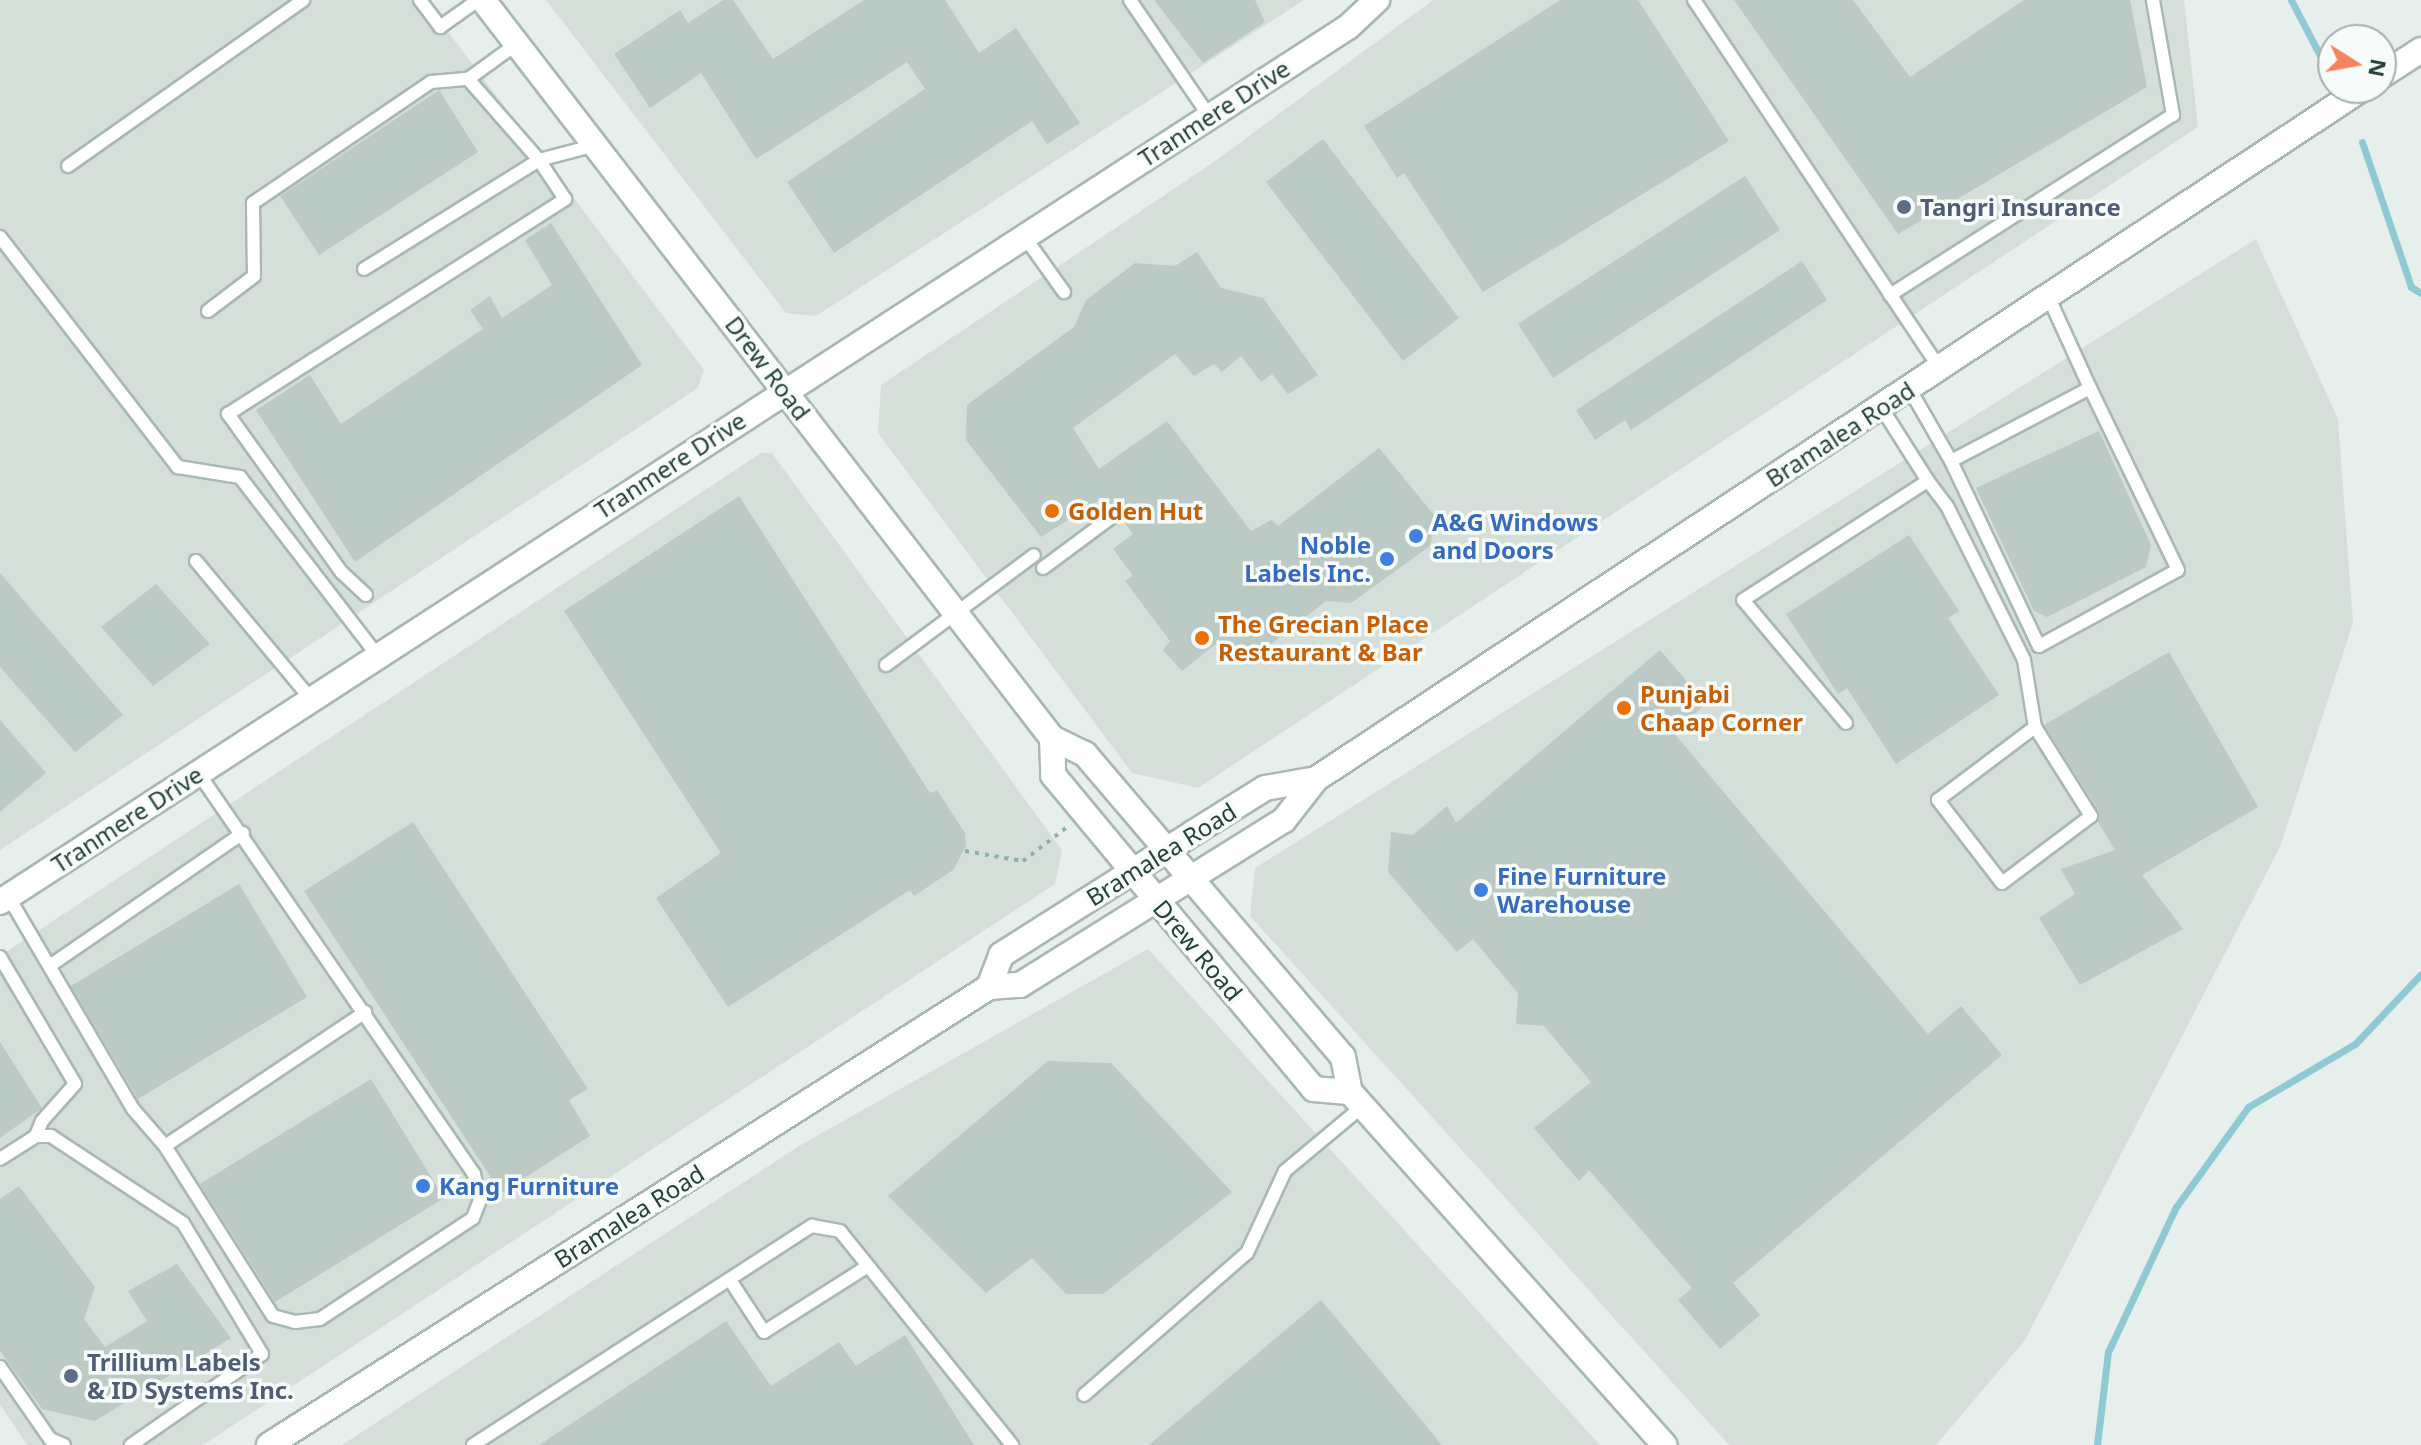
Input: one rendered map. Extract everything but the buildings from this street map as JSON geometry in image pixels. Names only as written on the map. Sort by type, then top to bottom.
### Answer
[{"type":"street","name":"Drew Road","points":[[480,0],[518,43],[1052,738],[1085,754],[1343,1057],[1356,1099],[1665,1445]]},
{"type":"street","name":"Tranmere Drive","points":[[4,899],[1348,27],[1377,0]]},
{"type":"street","points":[[2397,66],[2421,50]]},
{"type":"street","name":"Bramalea Road","points":[[269,1445],[989,987],[1020,985],[1284,820],[1316,779],[2339,104]]},
{"type":"street","name":"Drew Road","points":[[1052,738],[1053,775],[1314,1089],[1356,1099]]},
{"type":"street","name":"Bramalea Road","points":[[989,987],[1001,955],[1265,788],[1316,779]]},
{"type":"lane","points":[[68,166],[303,0]]},
{"type":"lane","points":[[420,0],[440,27],[480,0]]},
{"type":"lane","points":[[1130,0],[1209,116]]},
{"type":"lane","points":[[1694,0],[1939,368]]},
{"type":"lane","points":[[1890,295],[2173,115],[2153,0]]},
{"type":"lane","points":[[208,311],[254,276],[253,203],[431,82],[468,79],[518,43]]},
{"type":"lane","points":[[366,595],[342,573],[228,414],[565,199],[539,160],[468,79]]},
{"type":"lane","points":[[364,269],[539,160],[596,145]]},
{"type":"lane","points":[[1024,236],[1064,292]]},
{"type":"lane","points":[[0,237],[178,467],[240,477],[378,656]]},
{"type":"lane","points":[[1909,388],[1951,461],[2039,646],[2178,570],[2048,296]]},
{"type":"lane","points":[[1951,461],[2090,388]]},
{"type":"lane","points":[[1881,407],[1947,506],[2024,660],[2035,727],[2091,816],[2002,883],[1938,800],[2035,727]]},
{"type":"lane","points":[[1846,723],[1743,600],[1928,481]]},
{"type":"lane","points":[[1043,568],[1117,513]]},
{"type":"lane","points":[[886,665],[1034,555]]},
{"type":"lane","points":[[196,561],[311,699]]},
{"type":"lane","points":[[4,899],[51,965],[63,996],[133,1109],[165,1146],[273,1316],[295,1322],[320,1319],[473,1218],[480,1200],[474,1174],[243,833],[198,773]]},
{"type":"lane","points":[[51,965],[243,833]]},
{"type":"lane","points":[[0,957],[75,1084],[42,1121],[36,1136]]},
{"type":"lane","points":[[165,1146],[365,1012]]},
{"type":"lane","points":[[1084,1395],[1247,1253],[1285,1171],[1356,1099]]},
{"type":"lane","points":[[0,1159],[36,1136],[51,1136],[183,1223],[262,1354],[131,1445]]},
{"type":"lane","points":[[473,1445],[812,1226],[840,1231],[1012,1445]]},
{"type":"lane","points":[[730,1280],[764,1332],[868,1266]]},
{"type":"lane","points":[[0,1367],[50,1439],[64,1445]]},
{"type":"path","points":[[965,851],[1023,861],[1081,810]]},
{"type":"shaded area","points":[[0,0],[424,0],[704,370],[698,388],[0,850]]},
{"type":"shaded area","points":[[546,0],[1304,0],[816,316],[786,313]]},
{"type":"shaded area","points":[[1433,0],[2184,0],[2198,127],[1198,788],[1132,773],[878,433],[881,385],[1211,164]]},
{"type":"shaded area","points":[[2256,239],[2338,419],[2353,623],[2280,847],[2025,1340],[1936,1445],[1729,1445],[1250,916],[1255,868]]},
{"type":"shaded area","points":[[761,453],[772,453],[1062,850],[1055,884],[203,1445],[27,1445],[0,1404],[0,956]]},
{"type":"shaded area","points":[[1148,949],[1600,1445],[342,1445],[799,1146]]},
{"type":"waterway","points":[[2291,0],[2317,50]]},
{"type":"waterway","points":[[2362,142],[2411,287],[2421,293]]},
{"type":"waterway","points":[[2097,1445],[2108,1352],[2176,1207],[2248,1107],[2355,1044],[2421,974]]},
{"type":"place","name":"Tangri Insurance","points":[[1904,207]]},
{"type":"place","name":"Golden Hut","points":[[1052,511]]},
{"type":"place","name":"A&G Windows and Doors","points":[[1416,536]]},
{"type":"place","name":"Noble Labels Inc.","points":[[1387,559]]},
{"type":"place","name":"The Grecian Place Restaurant & Bar","points":[[1202,638]]},
{"type":"place","name":"Punjabi Chaap Corner","points":[[1624,708]]},
{"type":"place","name":"Fine Furniture Warehouse","points":[[1481,890]]},
{"type":"place","name":"Kang Furniture","points":[[423,1186]]},
{"type":"place","name":"Trillium Labels & ID Systems Inc.","points":[[71,1376]]}]
